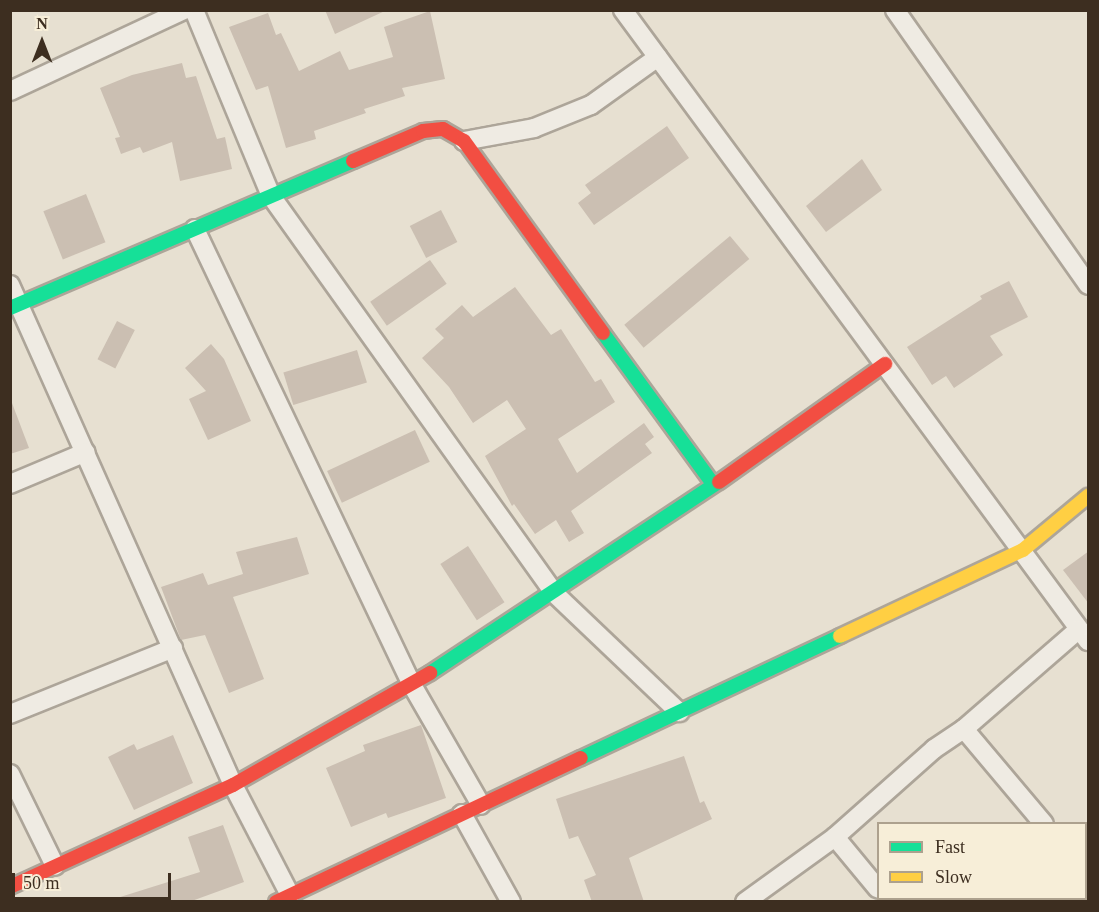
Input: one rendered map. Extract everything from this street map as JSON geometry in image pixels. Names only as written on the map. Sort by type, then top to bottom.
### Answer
[{"type":"street","points":[[10,91],[184,10]]},
{"type":"street","points":[[194,10],[271,196],[554,593],[679,712]]},
{"type":"street","points":[[623,10],[1084,635],[964,729],[934,749],[835,837],[745,902]]},
{"type":"street","points":[[895,10],[1089,285]]},
{"type":"street","points":[[464,141],[534,128],[591,105],[658,57]]},
{"type":"street","points":[[15,306],[423,131],[443,129],[464,141],[713,484]]},
{"type":"street","points":[[195,229],[412,686],[481,805]]},
{"type":"street","points":[[10,285],[15,306],[86,452],[283,898],[1023,550],[1089,495]]},
{"type":"street","points":[[10,887],[233,785],[412,686],[554,593],[885,364]]},
{"type":"street","points":[[10,484],[86,452]]},
{"type":"street","points":[[10,714],[173,648]]},
{"type":"street","points":[[964,729],[1042,822]]},
{"type":"street","points":[[10,774],[55,866]]},
{"type":"street","points":[[462,814],[511,902]]},
{"type":"street","points":[[835,837],[877,887]]},
{"type":"building","points":[[325,10],[387,10],[335,34]]},
{"type":"building","points":[[430,11],[445,79],[402,88],[405,96],[364,109],[366,113],[314,131],[316,139],[286,148],[268,86],[256,90],[229,27],[268,13],[276,35],[281,33],[299,71],[340,51],[349,70],[393,57],[384,27]]},
{"type":"building","points":[[182,63],[186,78],[196,76],[217,139],[225,137],[232,169],[180,181],[172,142],[143,153],[140,147],[121,154],[115,138],[120,137],[100,88],[132,75]]},
{"type":"building","points":[[667,126],[689,158],[594,225],[578,203],[591,193],[585,185]]},
{"type":"building","points":[[862,159],[882,190],[826,232],[806,206]]},
{"type":"building","points":[[86,194],[105,242],[63,259],[43,211]]},
{"type":"building","points":[[441,210],[457,242],[426,258],[410,226]]},
{"type":"building","points":[[730,236],[749,259],[644,348],[624,325]]},
{"type":"building","points":[[430,260],[447,284],[387,326],[370,302]]},
{"type":"building","points":[[1009,281],[1028,317],[990,336],[1003,355],[954,388],[946,376],[932,385],[907,347],[982,299],[980,296]]},
{"type":"building","points":[[515,287],[551,335],[561,329],[595,382],[601,379],[615,402],[558,439],[577,473],[644,423],[654,437],[645,444],[652,453],[571,511],[584,533],[569,542],[556,520],[535,534],[514,504],[512,506],[485,456],[526,429],[507,400],[473,423],[449,387],[422,358],[444,338],[435,329],[462,305],[473,317]]},
{"type":"building","points":[[117,321],[135,330],[115,368],[97,359]]},
{"type":"building","points":[[211,344],[224,359],[251,421],[208,440],[189,399],[206,391],[185,368]]},
{"type":"building","points":[[357,350],[367,383],[293,405],[283,373]]},
{"type":"building","points":[[12,403],[29,448],[10,454],[10,404]]},
{"type":"building","points":[[415,430],[430,462],[342,503],[327,471]]},
{"type":"building","points":[[297,537],[309,574],[233,597],[264,679],[229,693],[205,635],[181,640],[161,587],[203,573],[208,585],[243,574],[236,552]]},
{"type":"building","points":[[468,546],[504,602],[477,620],[440,564]]},
{"type":"building","points":[[1089,551],[1089,604],[1063,570]]},
{"type":"building","points":[[421,725],[446,798],[388,818],[386,813],[351,827],[326,768],[365,751],[363,745]]},
{"type":"building","points":[[173,735],[193,783],[134,810],[108,757],[134,744],[137,750]]},
{"type":"building","points":[[684,756],[700,803],[704,801],[712,819],[629,858],[644,902],[592,902],[584,880],[596,875],[578,836],[569,839],[556,799]]},
{"type":"building","points":[[223,825],[244,882],[189,902],[118,902],[117,898],[200,872],[188,837]]},
{"type":"traffic: fast","points":[[10,308],[353,161]]},
{"type":"traffic: fast","points":[[603,333],[713,484]]},
{"type":"traffic: fast","points":[[430,673],[719,482]]},
{"type":"traffic: fast","points":[[581,758],[840,636]]},
{"type":"traffic: slow","points":[[840,636],[1023,550],[1088,496]]},
{"type":"traffic: jam","points":[[353,161],[423,131],[443,129],[464,141],[603,333]]},
{"type":"traffic: jam","points":[[719,482],[885,364]]},
{"type":"traffic: jam","points":[[10,887],[233,785],[430,673]]},
{"type":"traffic: jam","points":[[276,902],[581,758]]}]
